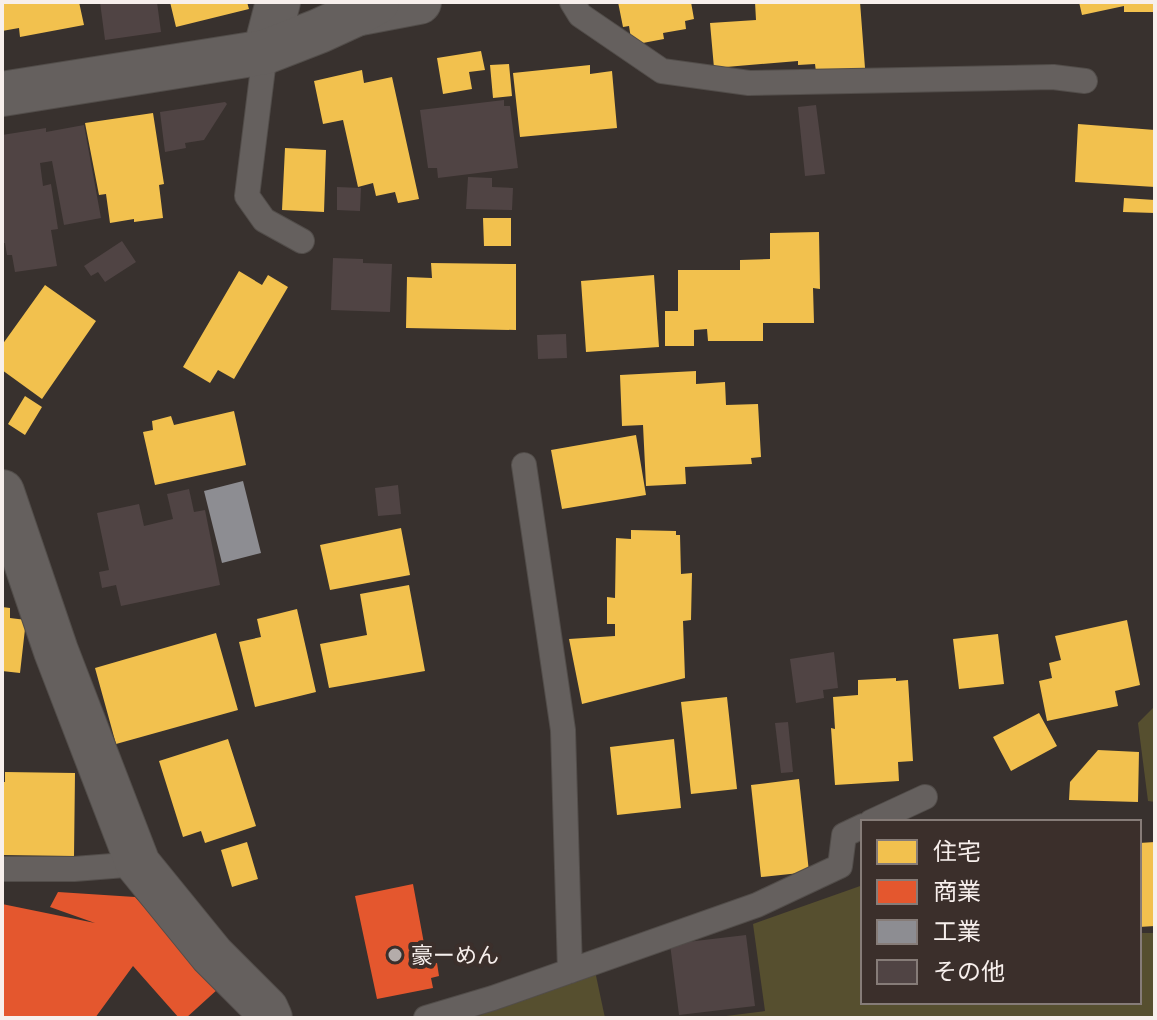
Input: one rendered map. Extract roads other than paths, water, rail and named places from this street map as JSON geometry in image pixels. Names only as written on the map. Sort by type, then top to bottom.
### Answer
[{"type":"street","points":[[265,52],[278,2]]},
{"type":"street","points":[[2,94],[265,52],[366,8],[419,2]]},
{"type":"street","points":[[2,492],[56,651],[138,864],[212,955],[266,1009],[270,1018]]},
{"type":"lane","points":[[572,2],[580,15],[662,71],[749,83],[1053,77],[1085,81]]},
{"type":"lane","points":[[265,52],[247,196],[264,220],[302,241]]},
{"type":"lane","points":[[524,465],[563,730],[570,971]]},
{"type":"lane","points":[[875,820],[925,797]]},
{"type":"lane","points":[[426,1018],[493,998],[757,905],[840,866],[844,835],[861,827]]},
{"type":"lane","points":[[2,869],[74,869],[138,864]]},
{"type":"place","name":"豪ーめん","points":[[395,955]]}]
